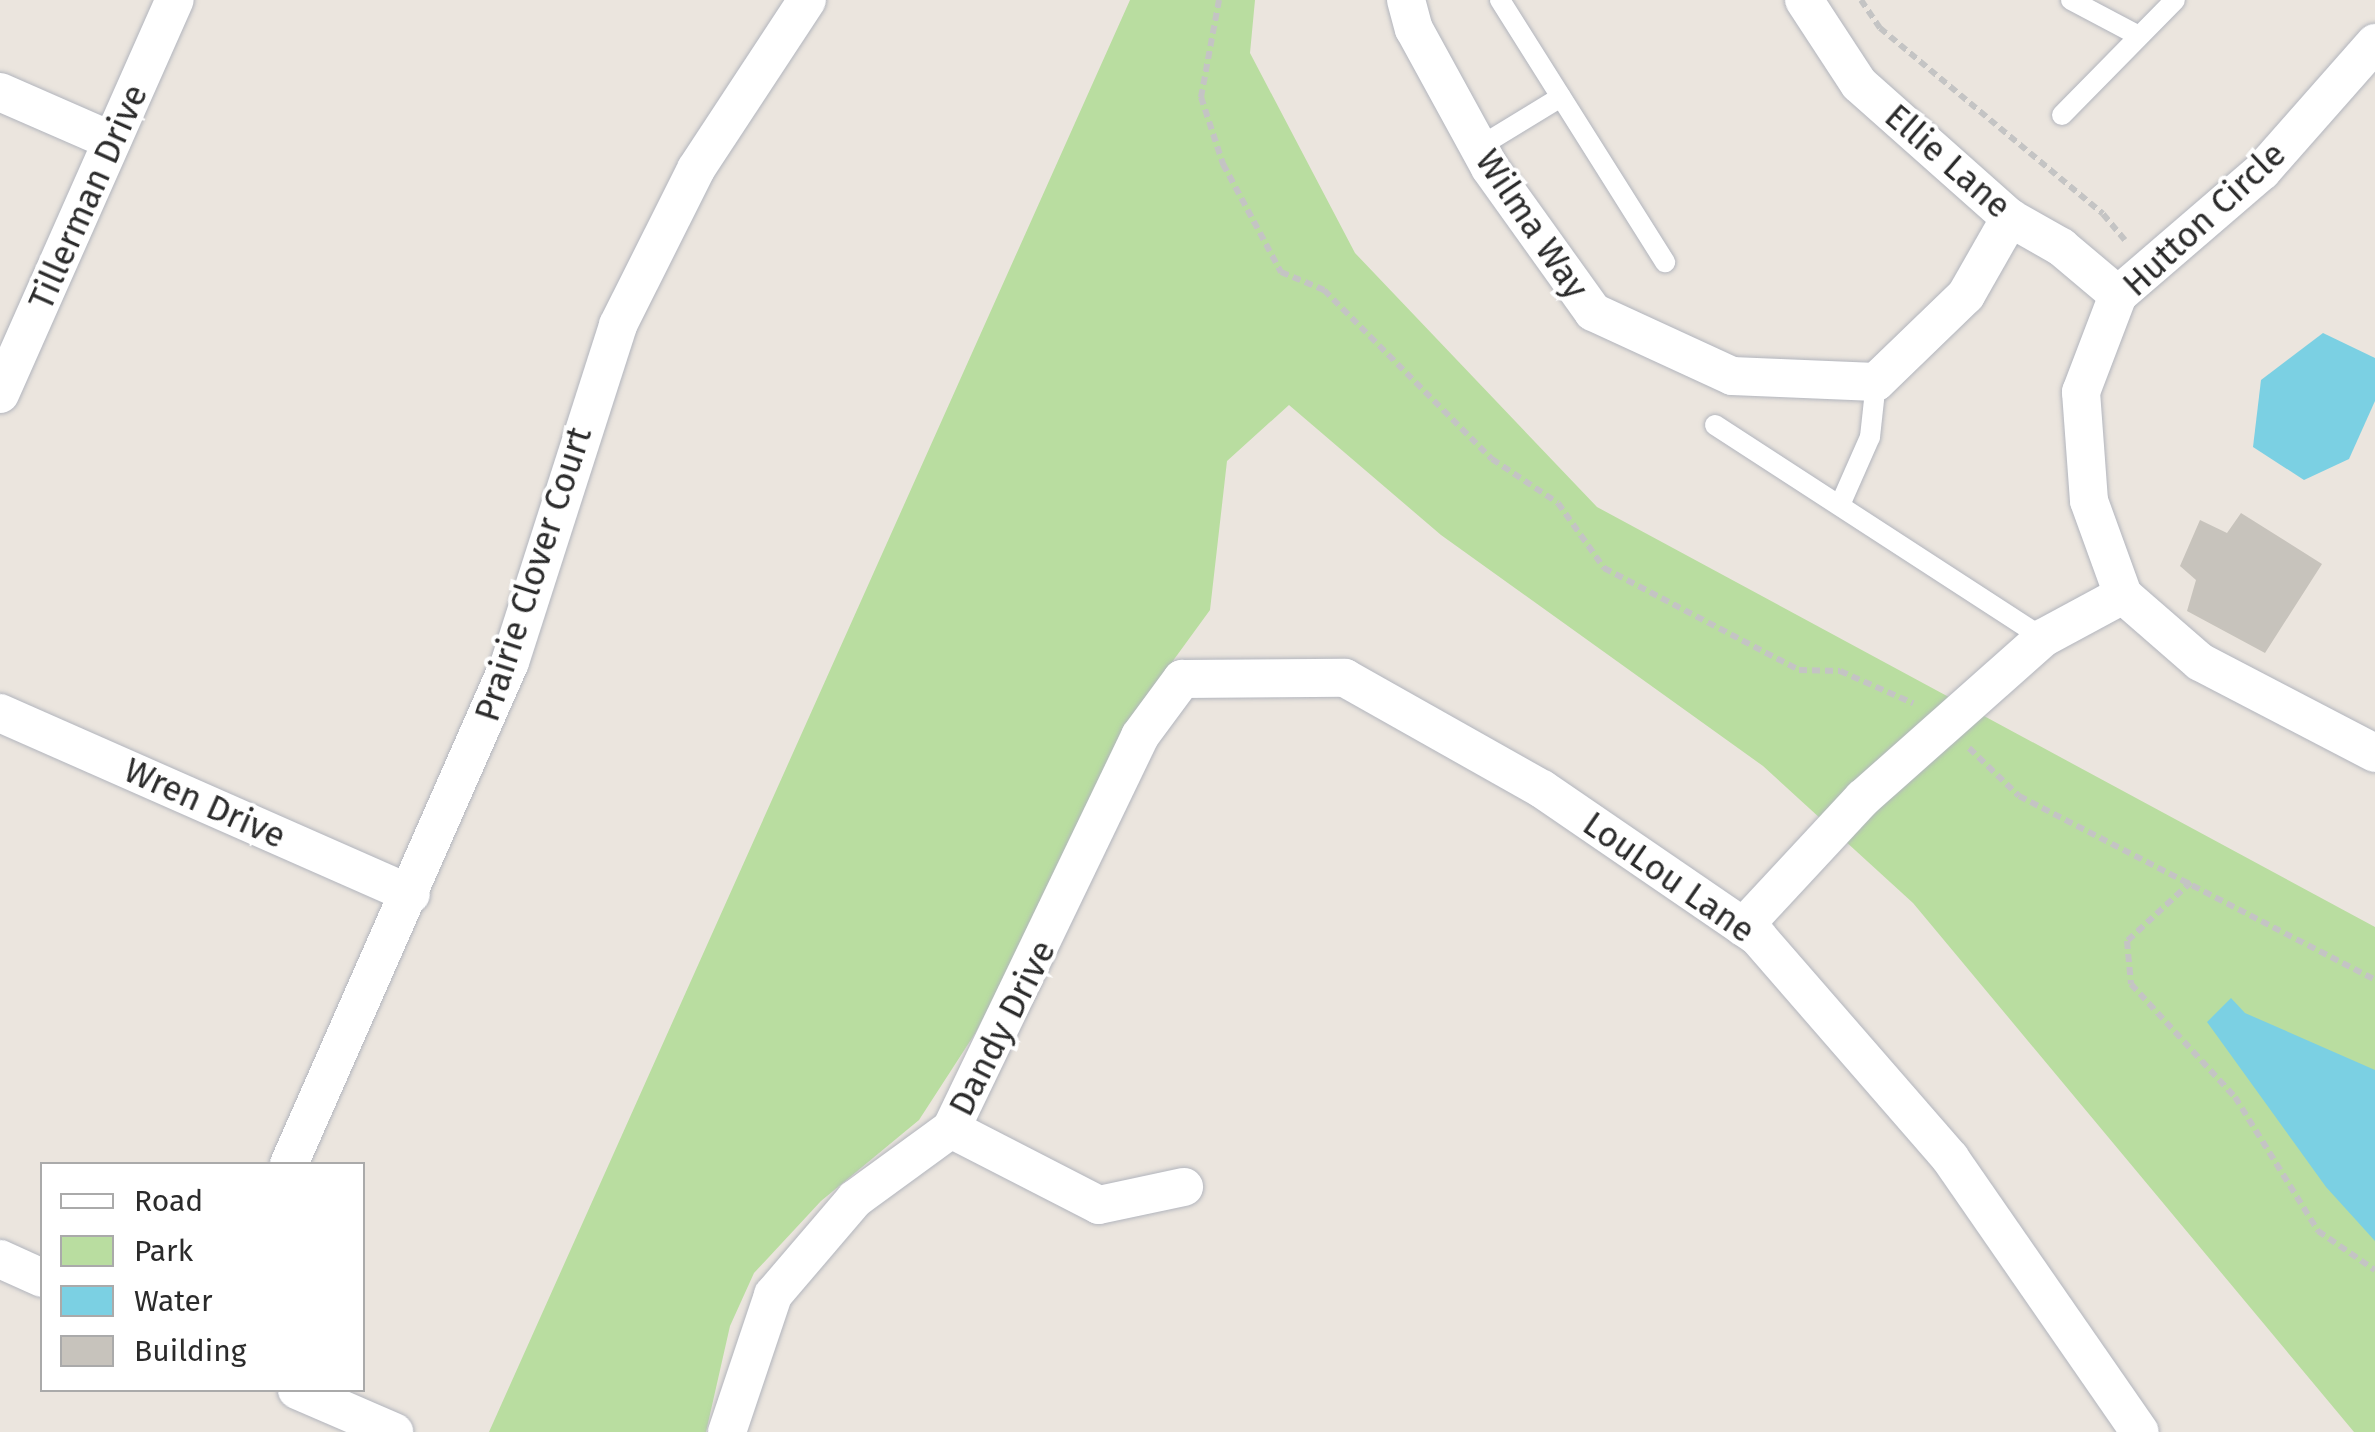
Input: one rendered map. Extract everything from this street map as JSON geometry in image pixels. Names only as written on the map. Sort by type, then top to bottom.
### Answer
[{"type":"street","name":"Tillerman Drive","points":[[0,394],[175,0]]},
{"type":"street","name":"Prairie Clover Court","points":[[290,1162],[510,662],[618,324],[696,169],[808,0]]},
{"type":"street","name":"Wilma Way","points":[[1406,0],[1414,29],[1479,147],[1593,312],[1732,376],[1876,382]]},
{"type":"street","name":"Ellie Lane","points":[[1804,0],[1860,84],[2010,218],[2061,247],[2118,295]]},
{"type":"street","name":"Hutton Circle","points":[[2375,43],[2262,171],[2118,295],[2081,392],[2088,501],[2123,595],[2200,662],[2375,752]]},
{"type":"street","points":[[0,92],[112,141]]},
{"type":"street","points":[[1876,382],[1966,295],[2010,218]]},
{"type":"street","points":[[1744,927],[1863,798],[2043,638],[2123,595]]},
{"type":"street","name":"LouLou Lane","points":[[1140,736],[1182,680],[1345,678],[1542,788],[1744,927],[1950,1158],[2140,1432]]},
{"type":"street","name":"Wren Drive","points":[[0,713],[411,894]]},
{"type":"street","name":"Dandy Drive","points":[[728,1432],[773,1295],[856,1199],[951,1129],[1140,736]]},
{"type":"street","points":[[951,1129],[1100,1206],[1184,1188]]},
{"type":"street","points":[[0,1259],[40,1277]]},
{"type":"street","points":[[303,1392],[394,1432]]},
{"type":"lane","points":[[1500,0],[1664,262]]},
{"type":"lane","points":[[2070,0],[2138,36]]},
{"type":"lane","points":[[2062,114],[2175,0]]},
{"type":"lane","points":[[1479,147],[1561,97]]},
{"type":"lane","points":[[1840,504],[1870,437],[1876,382]]},
{"type":"lane","points":[[1715,425],[2043,638]]},
{"type":"path","points":[[1219,0],[1201,97],[1223,164],[1281,272],[1324,290],[1492,458],[1558,503],[1604,568],[1799,670],[1840,671],[1920,706],[2018,796],[2375,980]]},
{"type":"path","points":[[1861,0],[1880,28],[2103,214],[2148,268]]},
{"type":"path","points":[[2190,882],[2127,940],[2132,984],[2235,1096],[2318,1231],[2375,1270]]},
{"type":"green space","points":[[1130,0],[1255,0],[1250,53],[1355,253],[1597,507],[2375,927],[2375,1432],[2354,1432],[1913,903],[1763,766],[1441,535],[1289,405],[1227,461],[1210,610],[1151,691],[976,1032],[919,1120],[821,1201],[754,1273],[730,1326],[706,1432],[489,1432]]},
{"type":"water","points":[[2323,333],[2375,358],[2375,401],[2349,459],[2304,480],[2253,447],[2261,380]]},
{"type":"water","points":[[2231,998],[2245,1013],[2375,1070],[2375,1241],[2326,1187],[2207,1022]]},
{"type":"building","points":[[2241,513],[2322,564],[2265,653],[2187,611],[2196,580],[2180,566],[2200,520],[2227,533]]}]
